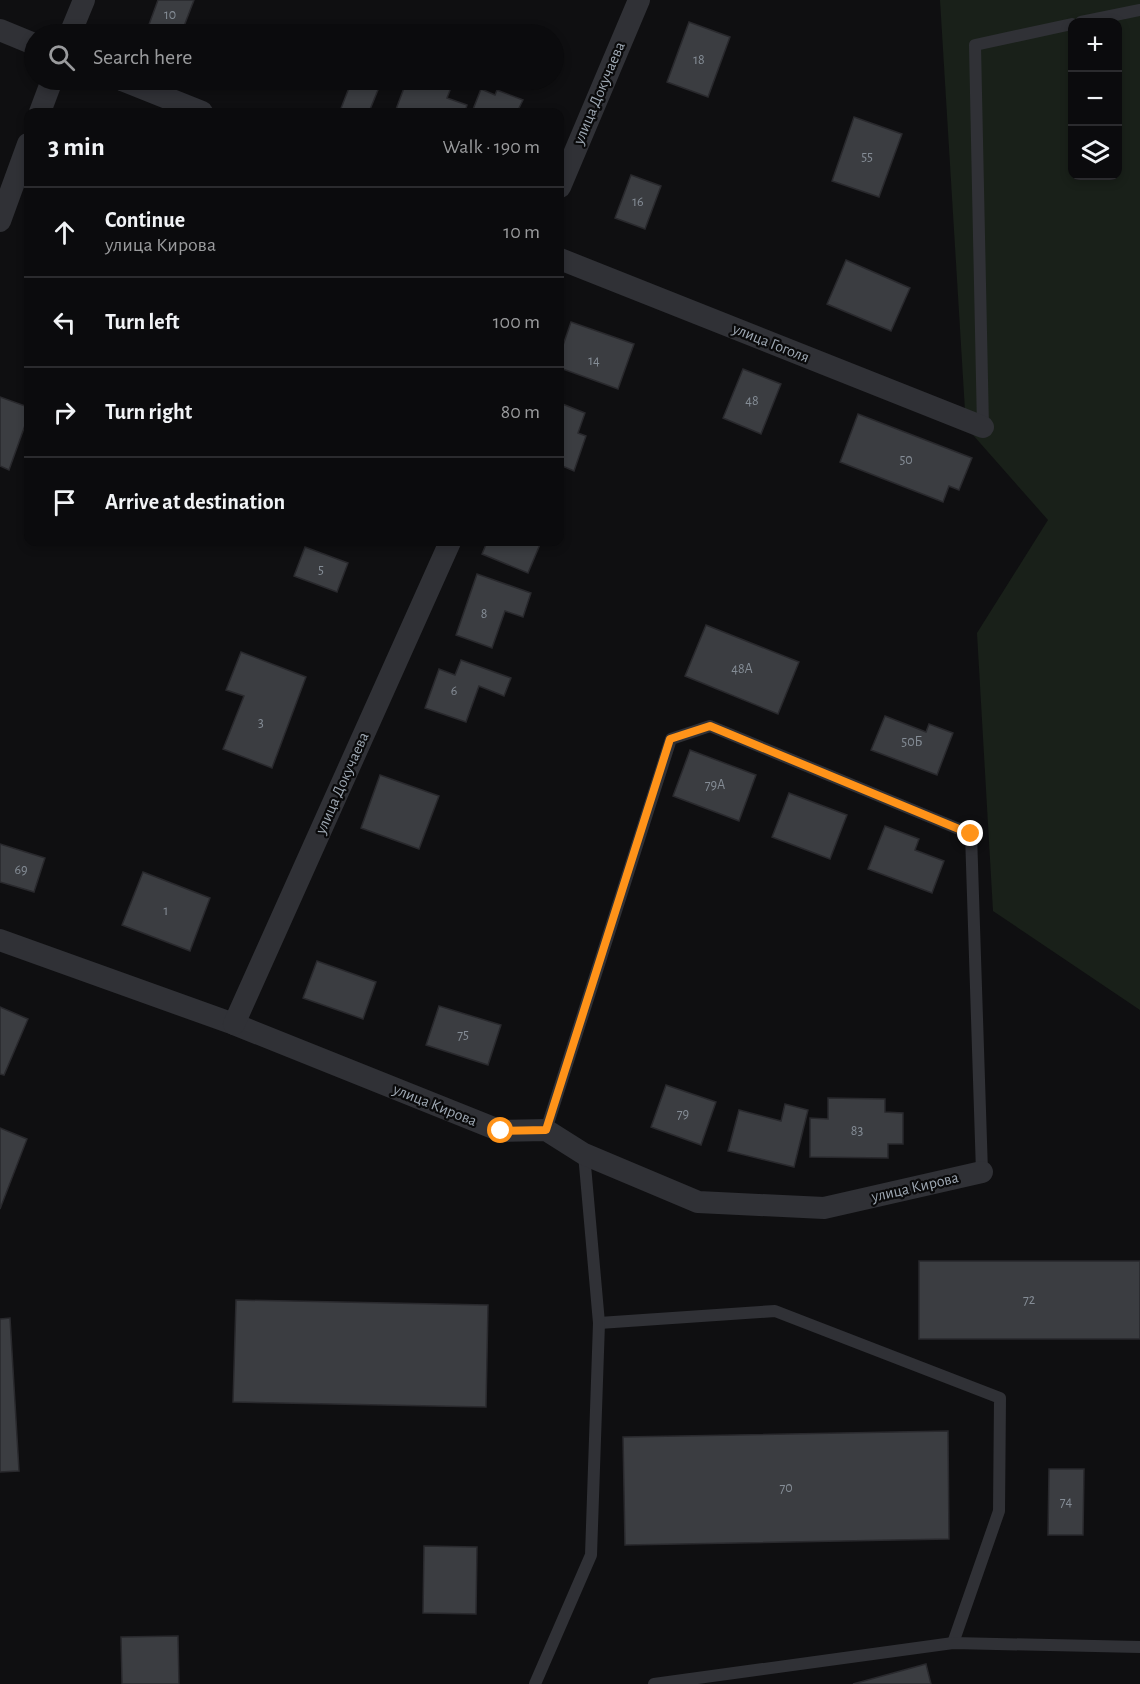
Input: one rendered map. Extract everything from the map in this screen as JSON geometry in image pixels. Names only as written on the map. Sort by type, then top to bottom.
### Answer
[{"type":"street","points":[[74,24],[84,0]]},
{"type":"street","name":"улица Докучаева","points":[[564,178],[639,0]]},
{"type":"street","points":[[0,30],[24,40]]},
{"type":"street","points":[[42,108],[48,90]]},
{"type":"street","points":[[147,90],[192,108]]},
{"type":"street","points":[[0,221],[24,155]]},
{"type":"street","name":"улица Гоголя","points":[[564,261],[983,427]]},
{"type":"street","name":"улица Докучаева","points":[[234,1024],[448,546]]},
{"type":"street","name":"улица Кирова","points":[[0,940],[234,1024],[501,1131],[546,1130],[584,1154],[698,1202],[824,1208],[982,1172]]},
{"type":"lane","points":[[1101,18],[1140,10]]},
{"type":"lane","points":[[983,427],[975,45],[1068,25]]},
{"type":"lane","points":[[546,1130],[670,739],[710,726],[971,834],[982,1172]]},
{"type":"lane","points":[[535,1684],[591,1556],[599,1323],[584,1154]]},
{"type":"lane","points":[[599,1323],[775,1311],[1000,1398],[999,1511],[952,1643]]},
{"type":"lane","points":[[654,1684],[952,1643],[1140,1647]]},
{"type":"shaded area","points":[[940,0],[1140,0],[1140,1010],[993,911],[977,633],[1048,520],[966,427]]},
{"type":"building","points":[[158,0],[194,0],[185,24],[149,24]]},
{"type":"building","points":[[689,22],[730,37],[708,97],[667,82]]},
{"type":"building","points":[[348,90],[378,90],[371,108],[341,108]]},
{"type":"building","points":[[403,90],[450,90],[447,98],[467,105],[466,108],[396,108]]},
{"type":"building","points":[[481,90],[495,95],[497,90],[523,100],[519,108],[474,108]]},
{"type":"building","points":[[854,117],[902,134],[879,197],[832,181]]},
{"type":"building","points":[[631,175],[661,186],[645,229],[615,218]]},
{"type":"building","points":[[846,260],[910,288],[891,331],[827,304]]},
{"type":"building","points":[[571,322],[634,344],[618,389],[564,369],[564,342]]},
{"type":"building","points":[[743,369],[781,384],[761,434],[723,418]]},
{"type":"building","points":[[0,397],[24,406],[24,428],[9,470],[0,466]]},
{"type":"building","points":[[564,405],[585,413],[578,433],[586,436],[574,471],[564,467]]},
{"type":"building","points":[[858,414],[972,458],[959,490],[949,486],[943,502],[840,462]]},
{"type":"building","points":[[485,546],[539,546],[528,573],[482,554]]},
{"type":"building","points":[[305,547],[348,563],[337,592],[294,576]]},
{"type":"building","points":[[477,574],[531,593],[523,617],[505,611],[492,648],[456,635]]},
{"type":"building","points":[[706,625],[799,662],[778,714],[685,676]]},
{"type":"building","points":[[241,652],[306,677],[272,768],[223,749],[244,696],[226,690]]},
{"type":"building","points":[[461,660],[511,678],[504,696],[479,686],[466,722],[425,708],[439,669],[455,675]]},
{"type":"building","points":[[885,716],[926,732],[929,724],[953,733],[937,775],[871,750]]},
{"type":"building","points":[[690,750],[756,775],[739,821],[673,796]]},
{"type":"building","points":[[380,775],[439,796],[419,849],[361,828]]},
{"type":"building","points":[[789,793],[847,815],[830,859],[772,837]]},
{"type":"building","points":[[885,826],[919,839],[915,850],[944,861],[932,893],[868,869]]},
{"type":"building","points":[[0,844],[45,858],[34,892],[0,882]]},
{"type":"building","points":[[143,872],[210,898],[190,951],[122,925]]},
{"type":"building","points":[[317,961],[376,982],[363,1019],[303,998]]},
{"type":"building","points":[[439,1006],[501,1025],[488,1065],[426,1045]]},
{"type":"building","points":[[0,1007],[28,1019],[4,1075],[0,1074]]},
{"type":"building","points":[[666,1085],[716,1102],[701,1145],[651,1127]]},
{"type":"building","points":[[828,1098],[885,1099],[885,1112],[903,1113],[903,1144],[888,1144],[888,1158],[810,1157],[810,1118],[828,1119]]},
{"type":"building","points":[[785,1104],[808,1110],[794,1167],[728,1151],[739,1110],[781,1121]]},
{"type":"building","points":[[0,1128],[27,1139],[0,1209]]},
{"type":"building","points":[[919,1261],[1140,1261],[1140,1339],[919,1339]]},
{"type":"building","points":[[236,1300],[488,1305],[486,1407],[233,1402]]},
{"type":"building","points":[[10,1318],[19,1471],[0,1472],[0,1319]]},
{"type":"building","points":[[948,1431],[949,1539],[625,1545],[623,1437]]},
{"type":"building","points":[[1049,1469],[1084,1469],[1083,1535],[1048,1535]]},
{"type":"building","points":[[424,1546],[477,1547],[476,1614],[423,1613]]},
{"type":"building","points":[[178,1636],[179,1684],[122,1684],[121,1637]]},
{"type":"building","points":[[926,1664],[931,1684],[853,1684]]},
{"type":"route","points":[[501,1131],[546,1130],[670,739],[710,726],[971,834]]}]
